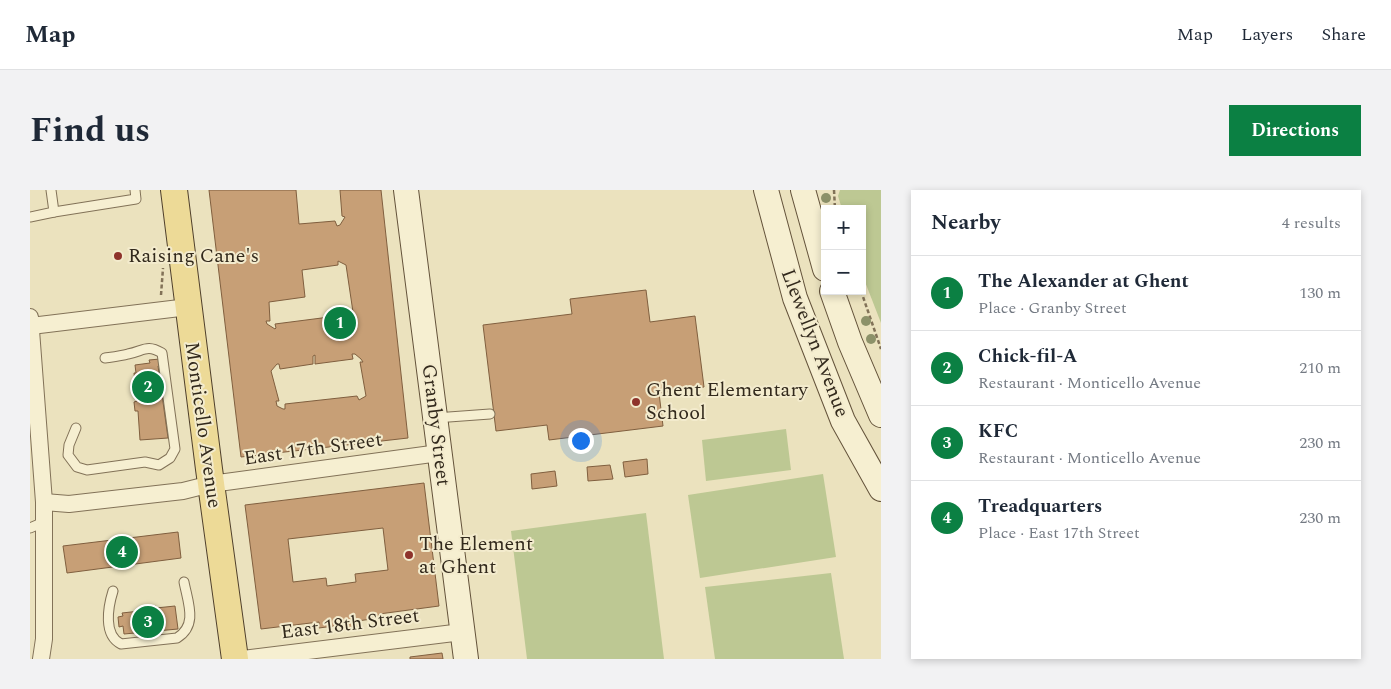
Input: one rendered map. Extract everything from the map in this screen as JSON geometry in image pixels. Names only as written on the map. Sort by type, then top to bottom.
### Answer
[{"type":"main road","name":"Monticello Avenue","points":[[174,190],[177,302],[210,484],[235,659]]},
{"type":"street","name":"Granby Street","points":[[406,190],[466,659]]},
{"type":"street","name":"Llewellyn Avenue","points":[[766,190],[790,281],[802,316],[843,421],[881,489]]},
{"type":"street","name":"Llewellyn Avenue","points":[[802,190],[821,255]]},
{"type":"street","name":"Llewellyn Avenue","points":[[833,295],[850,342],[881,414]]},
{"type":"street","points":[[41,659],[44,640],[37,525],[44,502],[30,322],[177,302]]},
{"type":"street","name":"East 17th Street","points":[[44,502],[69,504],[183,490],[210,484],[439,453]]},
{"type":"street","name":"East 18th Street","points":[[243,659],[462,632]]},
{"type":"lane","points":[[51,190],[54,212]]},
{"type":"lane","points":[[30,217],[136,199],[135,190]]},
{"type":"lane","points":[[76,428],[69,445],[68,455],[70,461],[77,468],[88,470],[138,462],[159,465],[170,458],[175,449],[162,353],[154,348],[147,348],[131,354],[104,358]]},
{"type":"lane","points":[[435,418],[490,414]]},
{"type":"lane","points":[[113,591],[108,609],[112,635],[116,642],[121,644],[177,638],[184,634],[191,619],[184,582]]},
{"type":"path","points":[[834,190],[835,205]]},
{"type":"path","points":[[163,265],[161,296],[177,302]]},
{"type":"path","points":[[862,295],[881,349]]},
{"type":"green space","points":[[840,190],[881,190],[881,323],[866,284],[866,205],[841,205],[838,196]]},
{"type":"green space","points":[[786,429],[791,470],[706,481],[702,440]]},
{"type":"green space","points":[[823,474],[836,557],[700,578],[688,495]]},
{"type":"green space","points":[[646,513],[664,659],[527,659],[511,531]]},
{"type":"green space","points":[[831,573],[844,659],[715,659],[705,587]]},
{"type":"building","points":[[209,190],[296,190],[299,224],[335,221],[337,226],[340,225],[345,217],[342,216],[340,190],[381,190],[408,438],[241,457]],"holes":[[[338,261],[346,265],[353,312],[349,316],[346,318],[345,315],[275,324],[275,329],[267,324],[266,321],[270,321],[269,302],[305,297],[302,270],[338,265]],[[352,354],[355,354],[363,362],[360,362],[366,396],[359,400],[357,396],[285,404],[285,409],[277,406],[276,401],[279,401],[271,371],[277,364],[279,364],[280,369],[313,364],[313,356],[315,355],[315,364],[353,359]]]},
{"type":"building","points":[[646,290],[650,322],[695,316],[704,387],[659,393],[663,426],[549,440],[547,425],[496,431],[483,325],[572,314],[570,299]]},
{"type":"building","points":[[160,359],[160,366],[158,366],[168,438],[140,440],[138,411],[135,411],[134,402],[137,401],[135,365],[150,363],[149,360]]},
{"type":"building","points":[[647,459],[648,474],[625,477],[623,462]]},
{"type":"building","points":[[610,465],[613,479],[588,481],[587,467]]},
{"type":"building","points":[[555,471],[557,486],[532,489],[531,474]]},
{"type":"building","name":"The Element at Ghent","points":[[424,483],[439,606],[379,614],[380,618],[357,621],[358,626],[342,629],[341,625],[319,628],[319,622],[261,629],[245,505]],"holes":[[[383,528],[388,570],[355,574],[356,582],[327,586],[326,578],[293,582],[288,539]]]},
{"type":"building","points":[[178,532],[181,558],[67,573],[63,546]]},
{"type":"building","points":[[156,606],[156,608],[175,606],[178,629],[124,634],[123,626],[119,627],[118,617],[123,616],[122,613],[140,611],[140,608]]},
{"type":"building","points":[[442,653],[443,659],[410,659],[410,657]]},
{"type":"place","name":"Raising Cane's","points":[[118,256]]},
{"type":"place","name":"The Alexander at Ghent","points":[[340,323]]},
{"type":"place","name":"Chick-fil-A","points":[[148,387]]},
{"type":"place","name":"Ghent Elementary School","points":[[636,402]]},
{"type":"place","name":"Treadquarters","points":[[122,552]]},
{"type":"place","name":"The Element at Ghent","points":[[409,555]]},
{"type":"place","name":"KFC","points":[[148,622]]}]
